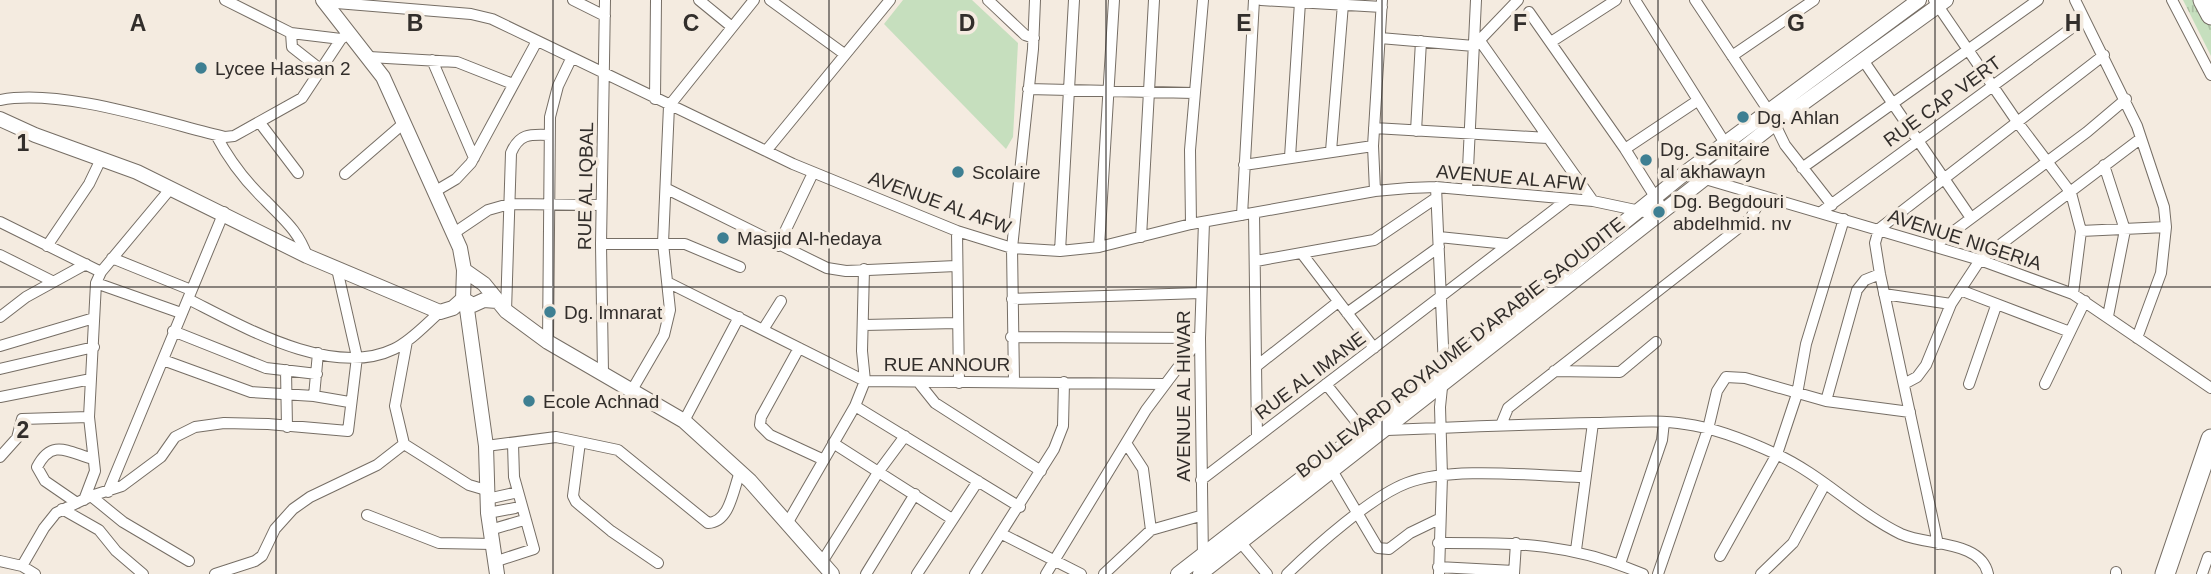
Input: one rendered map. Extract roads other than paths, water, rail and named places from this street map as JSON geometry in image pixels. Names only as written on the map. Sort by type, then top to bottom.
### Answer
[{"type":"highway","points":[[2203,0],[2211,15]]},
{"type":"highway","points":[[2165,574],[2211,439]]},
{"type":"highway","points":[[2176,574],[2211,474]]},
{"type":"main road","name":"BOULEVARD ROYAUME D'ARABIE SAOUDITE","points":[[1178,574],[1203,566],[1242,544],[1332,472],[1444,368],[1685,173],[1919,0]]},
{"type":"main road","points":[[324,1],[346,36],[369,57],[383,77],[454,233],[477,294],[548,342],[684,421],[740,472],[788,522],[832,574]]},
{"type":"main road","name":"BOULEVARD ROYAUME D'ARABIE SAOUDITE","points":[[1203,566],[1232,531],[1368,436],[1387,430],[1773,125],[1939,2]]},
{"type":"main road","points":[[0,119],[171,188],[224,212],[307,256],[385,286],[440,312],[477,294]]},
{"type":"main road","points":[[477,294],[469,320],[486,446],[487,500],[497,567]]},
{"type":"street","points":[[225,0],[291,33],[346,36]]},
{"type":"street","points":[[573,0],[605,16]]},
{"type":"street","name":"RUE AL IQBAL","points":[[603,372],[601,205],[605,0]]},
{"type":"street","points":[[655,99],[656,0]]},
{"type":"street","points":[[699,0],[732,27]]},
{"type":"street","points":[[632,390],[668,322],[669,283],[663,243],[669,106],[754,0]]},
{"type":"street","points":[[770,0],[844,53]]},
{"type":"street","points":[[766,152],[844,53],[890,0]]},
{"type":"street","points":[[988,0],[1025,35],[1034,38]]},
{"type":"street","points":[[1014,382],[1011,337],[1012,248],[1034,38],[1035,0]]},
{"type":"street","points":[[1060,251],[1074,0]]},
{"type":"street","points":[[1099,247],[1114,0]]},
{"type":"street","points":[[1141,237],[1154,0]]},
{"type":"street","points":[[1191,224],[1194,93],[1203,0]]},
{"type":"street","points":[[1254,0],[1244,165],[1248,214],[1256,261],[1257,437]]},
{"type":"street","points":[[1261,0],[1382,4],[1373,146],[1375,191]]},
{"type":"street","points":[[1467,190],[1477,43],[1476,0]]},
{"type":"street","points":[[1380,38],[1477,43],[1518,0]]},
{"type":"street","points":[[1551,42],[1615,0]]},
{"type":"street","points":[[1635,0],[1725,143]]},
{"type":"street","points":[[1695,0],[1768,110],[1773,125],[1802,168],[1832,205]]},
{"type":"street","points":[[1732,56],[1814,0]]},
{"type":"street","points":[[1802,168],[2038,0]]},
{"type":"street","points":[[2075,0],[2126,99],[2157,177],[2166,227],[2161,273],[2137,338]]},
{"type":"street","points":[[2172,0],[2211,75]]},
{"type":"street","name":"AVENUE AL AFW","points":[[324,1],[390,4],[482,16],[813,173],[957,231],[1012,248],[1060,251],[1099,247],[1191,224],[1375,191],[1436,193],[1467,190],[1593,201],[1661,213]]},
{"type":"street","points":[[1290,157],[1300,2]]},
{"type":"street","points":[[1939,2],[2018,123],[2071,193],[2081,232],[2073,294]]},
{"type":"street","points":[[1331,151],[1343,4]]},
{"type":"street","points":[[1529,12],[1625,149],[1655,198],[1661,213]]},
{"type":"street","name":"RUE CAP VERT","points":[[1821,212],[2084,19]]},
{"type":"street","points":[[291,33],[292,47],[320,69]]},
{"type":"street","points":[[0,100],[27,98],[86,105],[216,135],[233,136],[302,98],[320,69],[346,36]]},
{"type":"street","points":[[434,192],[456,180],[474,158],[537,41]]},
{"type":"street","points":[[1416,131],[1421,41]]},
{"type":"street","points":[[1477,43],[1593,201]]},
{"type":"street","points":[[1938,544],[1880,274],[1875,243],[1879,229],[2104,55]]},
{"type":"street","points":[[369,57],[464,64],[513,85]]},
{"type":"street","points":[[548,342],[549,135],[553,101],[571,59]]},
{"type":"street","points":[[432,60],[474,158]]},
{"type":"street","points":[[1863,60],[1971,218]]},
{"type":"street","points":[[1028,89],[1194,93]]},
{"type":"street","points":[[1934,246],[2126,99]]},
{"type":"street","points":[[1625,149],[1697,101]]},
{"type":"street","points":[[260,123],[298,173]]},
{"type":"street","points":[[345,174],[404,123]]},
{"type":"street","points":[[1374,128],[1548,138]]},
{"type":"street","points":[[216,135],[244,178],[293,226],[307,256]]},
{"type":"street","points":[[477,294],[509,204],[510,167],[515,144],[523,136],[549,135]]},
{"type":"street","points":[[1904,384],[1917,377],[1926,365],[1951,304],[1980,261],[2140,138]]},
{"type":"street","points":[[1244,165],[1373,146]]},
{"type":"street","points":[[47,246],[89,184],[102,159]]},
{"type":"street","points":[[2104,165],[2125,230],[2108,316]]},
{"type":"street","points":[[778,246],[813,173]]},
{"type":"street","name":"AVENUE NIGERIA","points":[[1685,173],[1934,246],[2073,294],[2211,388]]},
{"type":"street","points":[[84,499],[93,481],[89,417],[98,278],[171,188]]},
{"type":"street","points":[[667,189],[827,268],[956,266]]},
{"type":"street","points":[[1256,261],[1359,245],[1381,237],[1436,193]]},
{"type":"street","points":[[1436,193],[1444,368],[1440,428],[1442,476],[1438,570],[1514,573],[1516,543]]},
{"type":"street","points":[[1501,425],[1508,408],[1745,223],[1755,213],[1762,197]]},
{"type":"street","name":"RUE AL IMANE","points":[[1201,480],[1568,199]]},
{"type":"street","points":[[454,233],[488,210],[509,204],[601,205]]},
{"type":"street","points":[[108,492],[224,212]]},
{"type":"street","points":[[1720,556],[1777,454],[1797,394],[1806,344],[1844,219]]},
{"type":"street","points":[[0,222],[86,264],[98,278],[181,313]]},
{"type":"street","name":"AVENUE AL HIWAR","points":[[1203,566],[1200,516],[1200,338],[1204,222]]},
{"type":"street","points":[[2081,232],[2166,227]]},
{"type":"street","points":[[957,231],[959,383]]},
{"type":"street","points":[[1347,313],[1439,242],[1507,244]]},
{"type":"street","points":[[601,244],[685,244],[740,267]]},
{"type":"street","points":[[1303,255],[1374,348]]},
{"type":"street","points":[[0,256],[52,281]]},
{"type":"street","points":[[112,258],[190,294],[258,336],[318,353],[357,356],[383,353],[407,341],[440,312]]},
{"type":"street","points":[[0,317],[52,281],[86,264]]},
{"type":"street","points":[[22,566],[44,528],[62,509],[122,486],[165,453],[175,437],[195,427],[224,423],[346,432],[349,429],[349,402],[357,356],[337,269]]},
{"type":"street","points":[[788,522],[855,406],[865,380],[862,360],[863,269]]},
{"type":"street","points":[[1826,401],[1857,290],[1865,280],[1880,274]]},
{"type":"street","name":"RUE ANNOUR","points":[[669,283],[865,380],[919,383],[1164,384]]},
{"type":"street","points":[[1960,290],[1996,306],[2070,332]]},
{"type":"street","points":[[1012,299],[1201,293]]},
{"type":"street","points":[[1884,294],[1951,304]]},
{"type":"street","points":[[2045,384],[2085,301]]},
{"type":"street","points":[[764,328],[780,302]]},
{"type":"street","points":[[1258,365],[1338,302]]},
{"type":"street","points":[[1969,384],[1996,306]]},
{"type":"street","points":[[684,421],[739,317]]},
{"type":"street","points":[[0,346],[94,318]]},
{"type":"street","points":[[864,325],[957,323]]},
{"type":"street","points":[[173,331],[266,368],[317,374]]},
{"type":"street","points":[[1011,337],[1200,338]]},
{"type":"street","points":[[1046,574],[1164,384],[1200,338]]},
{"type":"street","points":[[407,341],[395,406],[404,444],[469,485],[487,500],[515,508]]},
{"type":"street","points":[[1554,371],[1620,372],[1656,342]]},
{"type":"street","points":[[0,369],[94,346]]},
{"type":"street","points":[[799,348],[761,417],[760,425],[770,435],[824,460]]},
{"type":"street","points":[[314,396],[318,353]]},
{"type":"street","points":[[163,360],[239,389],[349,402]]},
{"type":"street","points":[[286,370],[287,427]]},
{"type":"street","points":[[1658,574],[1708,429],[1717,391],[1726,377],[1745,378],[1826,401],[1910,412]]},
{"type":"street","points":[[0,397],[91,379]]},
{"type":"street","points":[[975,574],[1020,507],[1063,426],[1064,382]]},
{"type":"street","points":[[919,383],[923,393],[935,402],[1041,471]]},
{"type":"street","points":[[1326,384],[1368,436]]},
{"type":"street","points":[[855,406],[1020,507]]},
{"type":"street","points":[[0,457],[17,438],[20,422],[24,418],[89,417]]},
{"type":"street","points":[[1387,430],[1664,422],[1708,429],[1777,454],[1884,525],[1907,536],[1973,554],[1986,569]]},
{"type":"street","points":[[1620,564],[1662,440],[1664,422]]},
{"type":"street","points":[[1576,550],[1593,424]]},
{"type":"street","points":[[822,562],[879,471],[905,436]]},
{"type":"street","points":[[486,446],[556,437],[618,450],[708,523],[715,522],[725,514],[740,472]]},
{"type":"street","points":[[580,442],[573,496],[576,502],[611,531],[659,562]]},
{"type":"street","points":[[833,443],[952,519]]},
{"type":"street","points":[[1126,443],[1143,469],[1152,530]]},
{"type":"street","points":[[215,574],[256,561],[262,556],[275,529],[293,509],[310,497],[377,465],[404,444]]},
{"type":"street","points":[[497,567],[534,549],[514,477],[513,444]]},
{"type":"street","points":[[93,459],[54,449],[47,452],[37,467],[44,481],[84,499],[190,562]]},
{"type":"street","points":[[1332,472],[1375,545],[1389,549],[1410,533],[1439,519]]},
{"type":"street","points":[[1287,574],[1358,516],[1399,487],[1442,476],[1585,477]]},
{"type":"street","points":[[917,574],[978,481]]},
{"type":"street","points":[[1761,574],[1793,543],[1825,484]]},
{"type":"street","points":[[487,500],[518,492]]},
{"type":"street","points":[[866,574],[915,495]]},
{"type":"street","points":[[62,509],[99,530],[116,551],[140,573]]},
{"type":"street","points":[[367,515],[439,543],[492,537],[524,520]]},
{"type":"street","points":[[1104,574],[1152,530],[1200,516]]},
{"type":"street","points":[[1232,531],[1267,574]]},
{"type":"street","points":[[1002,534],[1081,574]]},
{"type":"street","points":[[1438,543],[1516,543],[1576,550],[1643,574]]},
{"type":"street","points":[[2202,574],[2208,557]]},
{"type":"street","points":[[0,561],[22,566],[34,574]]},
{"type":"place","name":"Lycee Hassan 2","points":[[201,68]]},
{"type":"place","name":"Dg. Ahlan","points":[[1743,117]]},
{"type":"place","name":"Dg. Sanitaire al akhawayn","points":[[1646,160]]},
{"type":"place","name":"Scolaire","points":[[958,172]]},
{"type":"place","name":"Dg. Begdouri abdelhmid. nv","points":[[1659,212]]},
{"type":"place","name":"Masjid Al-hedaya","points":[[723,238]]},
{"type":"place","name":"Dg. lmnarat","points":[[550,312]]},
{"type":"place","name":"Ecole Achnad","points":[[529,401]]}]
